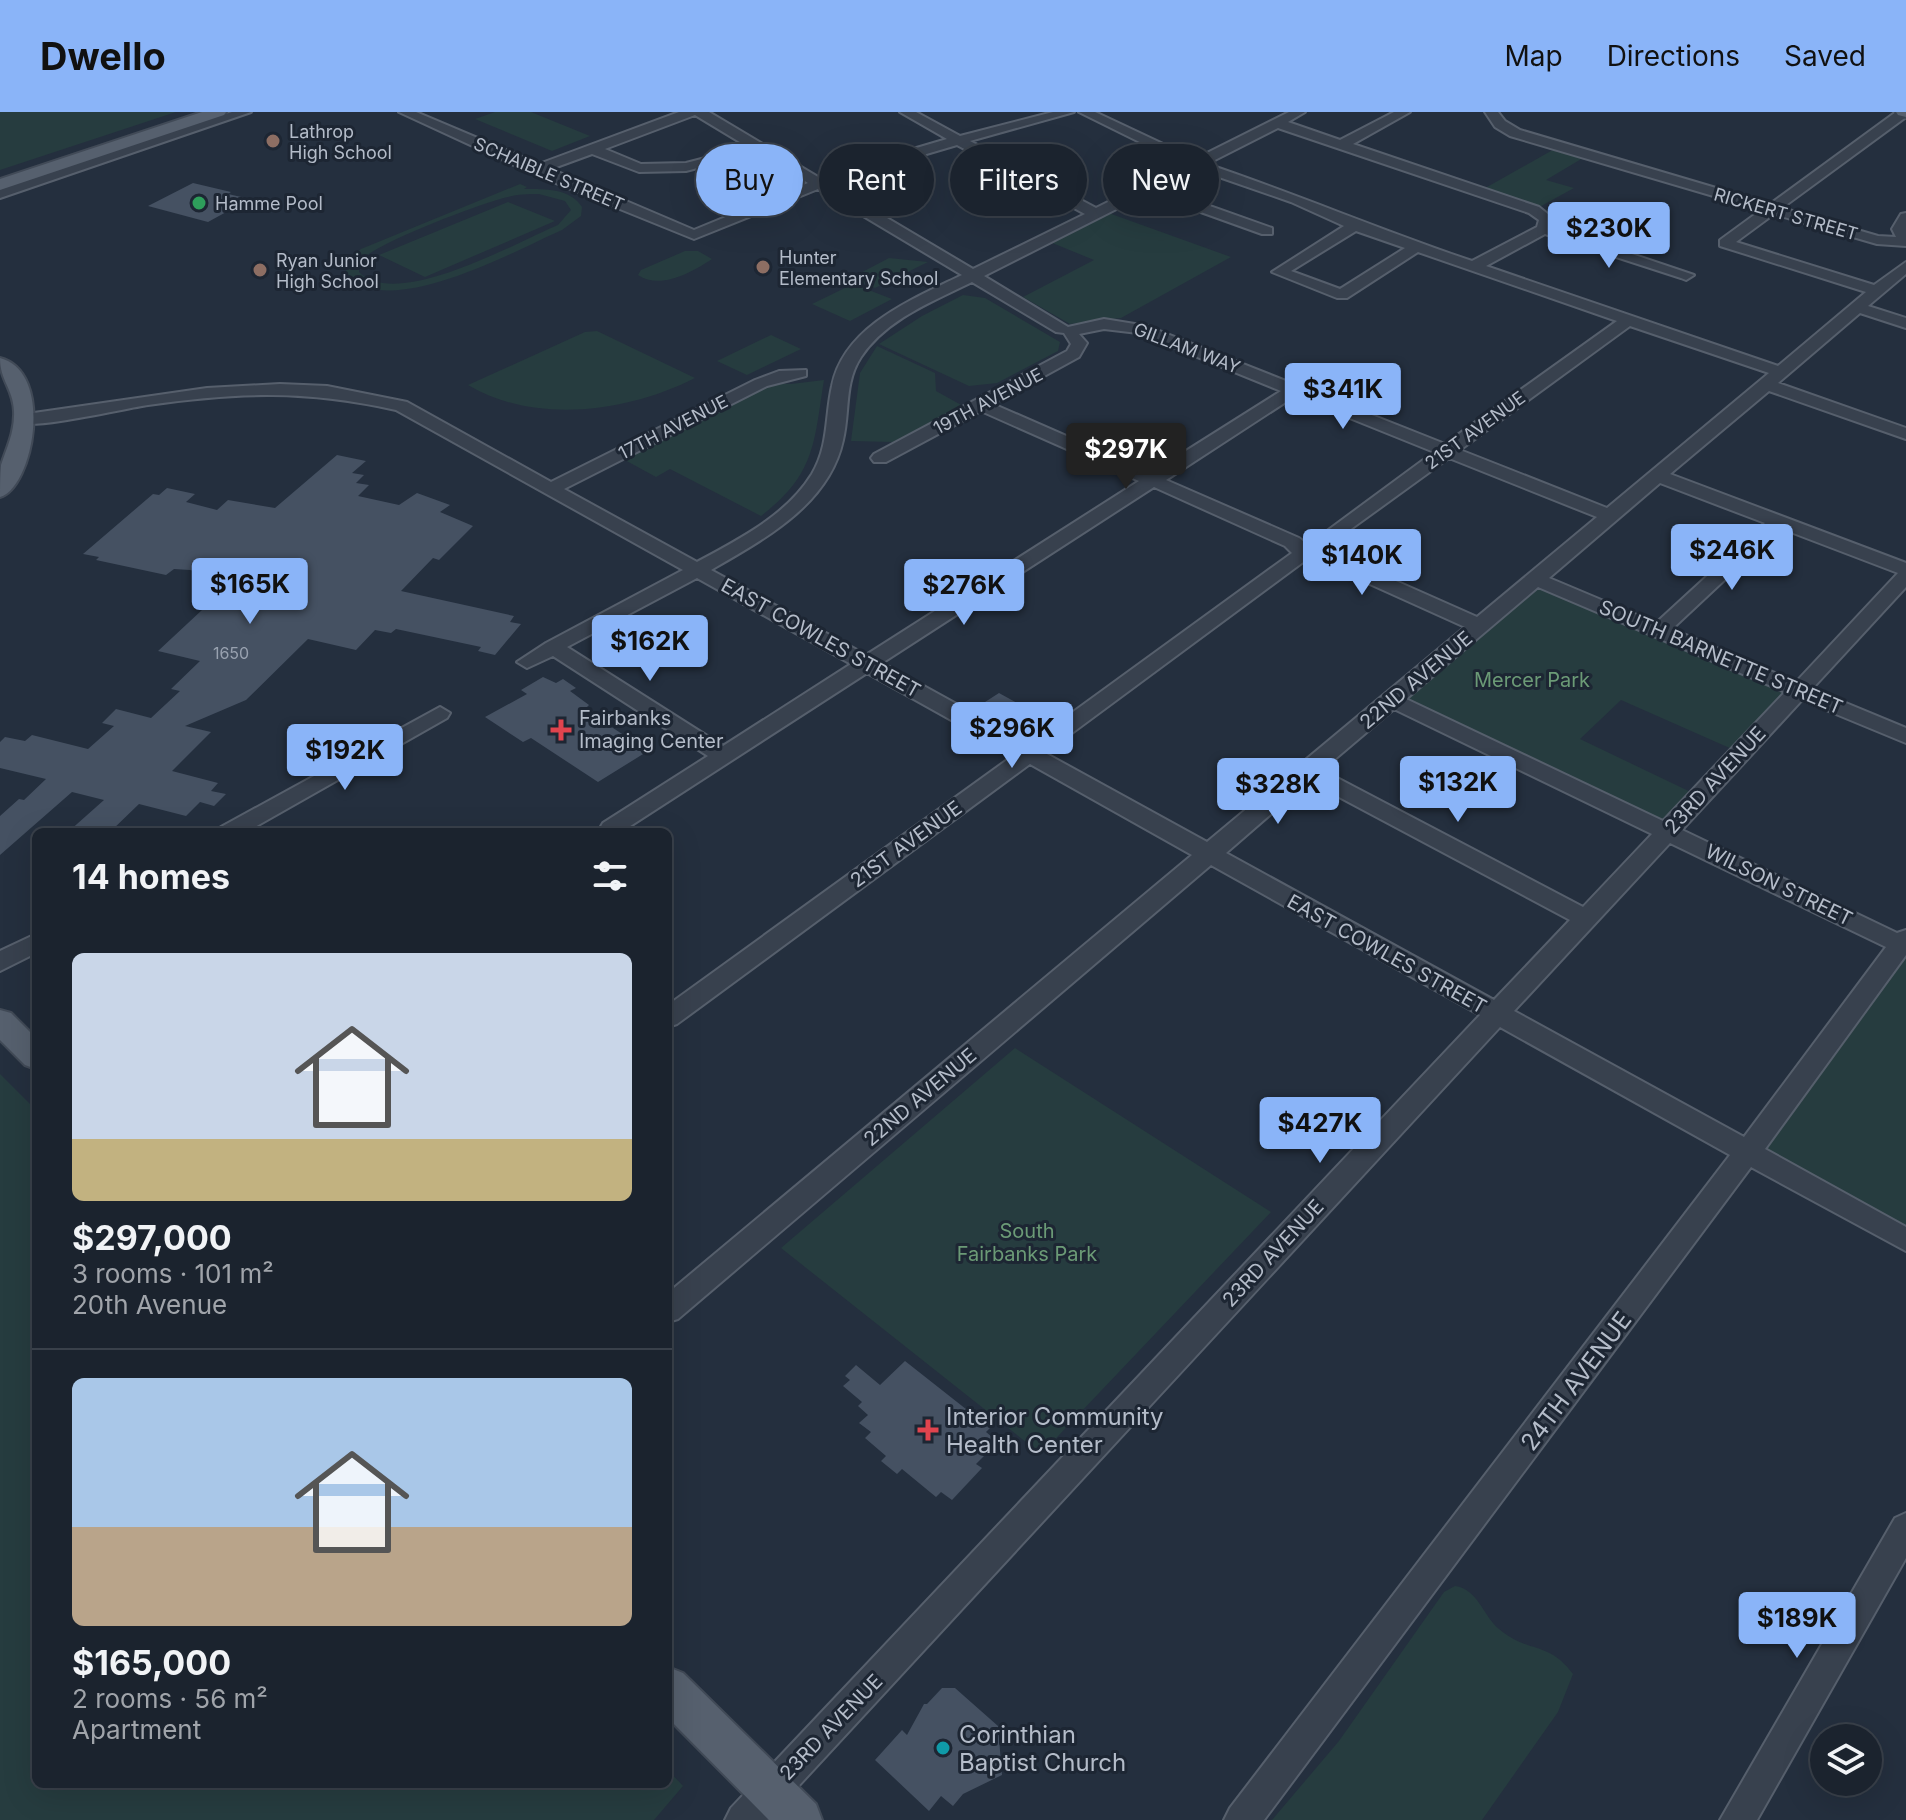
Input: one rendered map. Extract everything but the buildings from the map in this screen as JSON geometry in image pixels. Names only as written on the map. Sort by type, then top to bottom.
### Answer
[{"type":"main road","points":[[0,176],[194,112]]},
{"type":"main road","points":[[0,185],[218,112]]},
{"type":"main road","points":[[0,350],[33,383],[34,418],[0,490]]},
{"type":"main road","points":[[0,364],[18,382],[34,418]]},
{"type":"main road","points":[[0,1021],[32,1053]]},
{"type":"main road","points":[[672,1693],[757,1805],[800,1820]]},
{"type":"street","points":[[0,194],[245,112]]},
{"type":"street","name":"SCHAIBLE STREET","points":[[405,112],[694,235],[816,183]]},
{"type":"street","points":[[536,170],[691,112]]},
{"type":"street","points":[[700,112],[752,144]]},
{"type":"street","points":[[906,112],[1096,214]]},
{"type":"street","points":[[816,183],[958,140],[1068,112]]},
{"type":"street","points":[[1085,112],[1153,144]]},
{"type":"street","points":[[1219,152],[1299,112]]},
{"type":"street","points":[[1343,144],[1404,112]]},
{"type":"street","name":"RICKERT STREET","points":[[1491,112],[1500,124],[1515,133],[1877,240],[1906,242]]},
{"type":"street","points":[[1875,290],[1725,243],[1905,112]]},
{"type":"street","points":[[1277,123],[1534,210],[1547,219],[1544,229],[1473,267]]},
{"type":"street","points":[[593,149],[639,168],[696,164]]},
{"type":"street","points":[[1219,172],[1296,199],[1355,226],[1628,320],[1906,434]]},
{"type":"street","points":[[803,175],[1069,331]]},
{"type":"street","points":[[527,662],[698,570],[772,525],[808,492],[829,457],[835,439],[842,380],[862,343],[898,313],[1103,210]]},
{"type":"street","points":[[1219,214],[1267,231]]},
{"type":"street","points":[[1906,217],[1899,229],[1906,242]]},
{"type":"street","points":[[1355,226],[1279,272],[1342,295],[1416,247]]},
{"type":"street","points":[[1544,229],[1686,275]]},
{"type":"street","name":"22ND AVENUE","points":[[672,1307],[1906,266]]},
{"type":"street","points":[[1857,307],[1906,323]]},
{"type":"street","name":"21ST AVENUE","points":[[1480,626],[1317,553],[1317,545],[1628,320]]},
{"type":"street","name":"GILLAM WAY","points":[[1069,331],[1104,324],[1137,328],[1610,516]]},
{"type":"street","name":"19TH AVENUE","points":[[880,458],[1076,352],[1079,343],[1069,331]]},
{"type":"street","name":"17TH AVENUE","points":[[550,489],[761,383],[800,373]]},
{"type":"street","points":[[611,828],[1295,389]]},
{"type":"street","name":"EAST COWLES STREET","points":[[34,418],[199,394],[265,390],[338,393],[401,406],[1495,1015],[1906,1240]]},
{"type":"street","points":[[982,405],[1153,480]]},
{"type":"street","points":[[1658,476],[1906,570]]},
{"type":"street","name":"21ST AVENUE","points":[[672,1015],[1298,558],[1302,551],[1299,546],[1153,480]]},
{"type":"street","points":[[1659,631],[1776,522]]},
{"type":"street","name":"23RD AVENUE","points":[[757,1805],[945,1608],[1906,576]]},
{"type":"street","name":"SOUTH BARNETTE STREET","points":[[1536,579],[1906,736]]},
{"type":"street","points":[[553,647],[723,756]]},
{"type":"street","name":"WILSON STREET","points":[[1392,700],[1904,944]]},
{"type":"street","points":[[236,828],[440,713]]},
{"type":"street","points":[[1307,771],[1587,919]]},
{"type":"street","points":[[0,962],[32,944]]},
{"type":"street","name":"24TH AVENUE","points":[[1242,1820],[1904,944]]},
{"type":"street","points":[[1738,1820],[1906,1528]]},
{"type":"green space","points":[[0,112],[176,112],[0,170]]},
{"type":"green space","points":[[495,112],[531,112],[590,136],[552,151],[475,119]]},
{"type":"green space","points":[[1558,147],[1588,155],[1546,180],[1574,188],[1534,210],[1480,191]]},
{"type":"green space","points":[[520,184],[527,187],[524,189],[564,193],[582,207],[581,216],[562,230],[484,266],[419,287],[389,290],[364,286],[346,272],[347,260],[361,249]],"holes":[[[523,194],[539,194],[565,201],[571,210],[558,225],[457,270],[400,284],[376,282],[359,272],[360,261],[386,244],[476,207]]]},
{"type":"green space","points":[[508,202],[555,221],[425,277],[379,255]]},
{"type":"green space","points":[[1103,211],[1103,216],[1117,216],[1231,257],[1121,318],[1070,324],[1023,297],[1094,260],[1045,240]]},
{"type":"green space","points":[[685,251],[698,251],[712,259],[695,270],[666,280],[656,281],[638,275],[641,270]]},
{"type":"green space","points":[[889,258],[928,262],[875,288],[851,278]]},
{"type":"green space","points":[[853,284],[892,299],[850,321],[812,304]]},
{"type":"green space","points":[[963,295],[985,298],[1060,342],[1058,351],[997,383],[969,386],[879,344],[922,316]]},
{"type":"green space","points":[[597,331],[695,378],[641,399],[582,409],[522,406],[494,398],[468,385],[585,332]]},
{"type":"green space","points":[[771,335],[801,349],[747,375],[717,361]]},
{"type":"green space","points":[[877,346],[935,373],[936,391],[963,406],[893,442],[851,441],[860,373]]},
{"type":"green space","points":[[824,380],[809,456],[793,486],[761,516],[670,469],[656,477],[623,459],[772,383]]},
{"type":"green space","name":"Mercer Park","points":[[1536,579],[1798,690],[1741,753],[1621,700],[1580,739],[1699,796],[1667,830],[1392,700]]},
{"type":"green space","points":[[1906,947],[1906,1240],[1747,1153]]},
{"type":"green space","name":"South Fairbanks Park","points":[[1015,1048],[1271,1212],[1041,1454],[781,1248]]},
{"type":"green space","points":[[0,1074],[32,1106],[32,1788],[672,1788],[672,1774],[683,1786],[654,1820],[0,1820]]},
{"type":"green space","points":[[1455,1586],[1475,1597],[1493,1624],[1509,1637],[1555,1656],[1573,1674],[1558,1712],[1482,1820],[1272,1820],[1339,1741],[1444,1592]]},
{"type":"place","name":"Lathrop High School","points":[[273,141]]},
{"type":"place","name":"Hamme Pool","points":[[199,203]]},
{"type":"place","name":"Hunter Elementary School","points":[[763,267]]},
{"type":"place","name":"Ryan Junior High School","points":[[260,270]]},
{"type":"place","name":"Fairbanks Imaging Center","points":[[561,730]]},
{"type":"place","name":"Interior Community Health Center","points":[[928,1430]]},
{"type":"place","name":"Corinthian Baptist Church","points":[[943,1748]]}]
